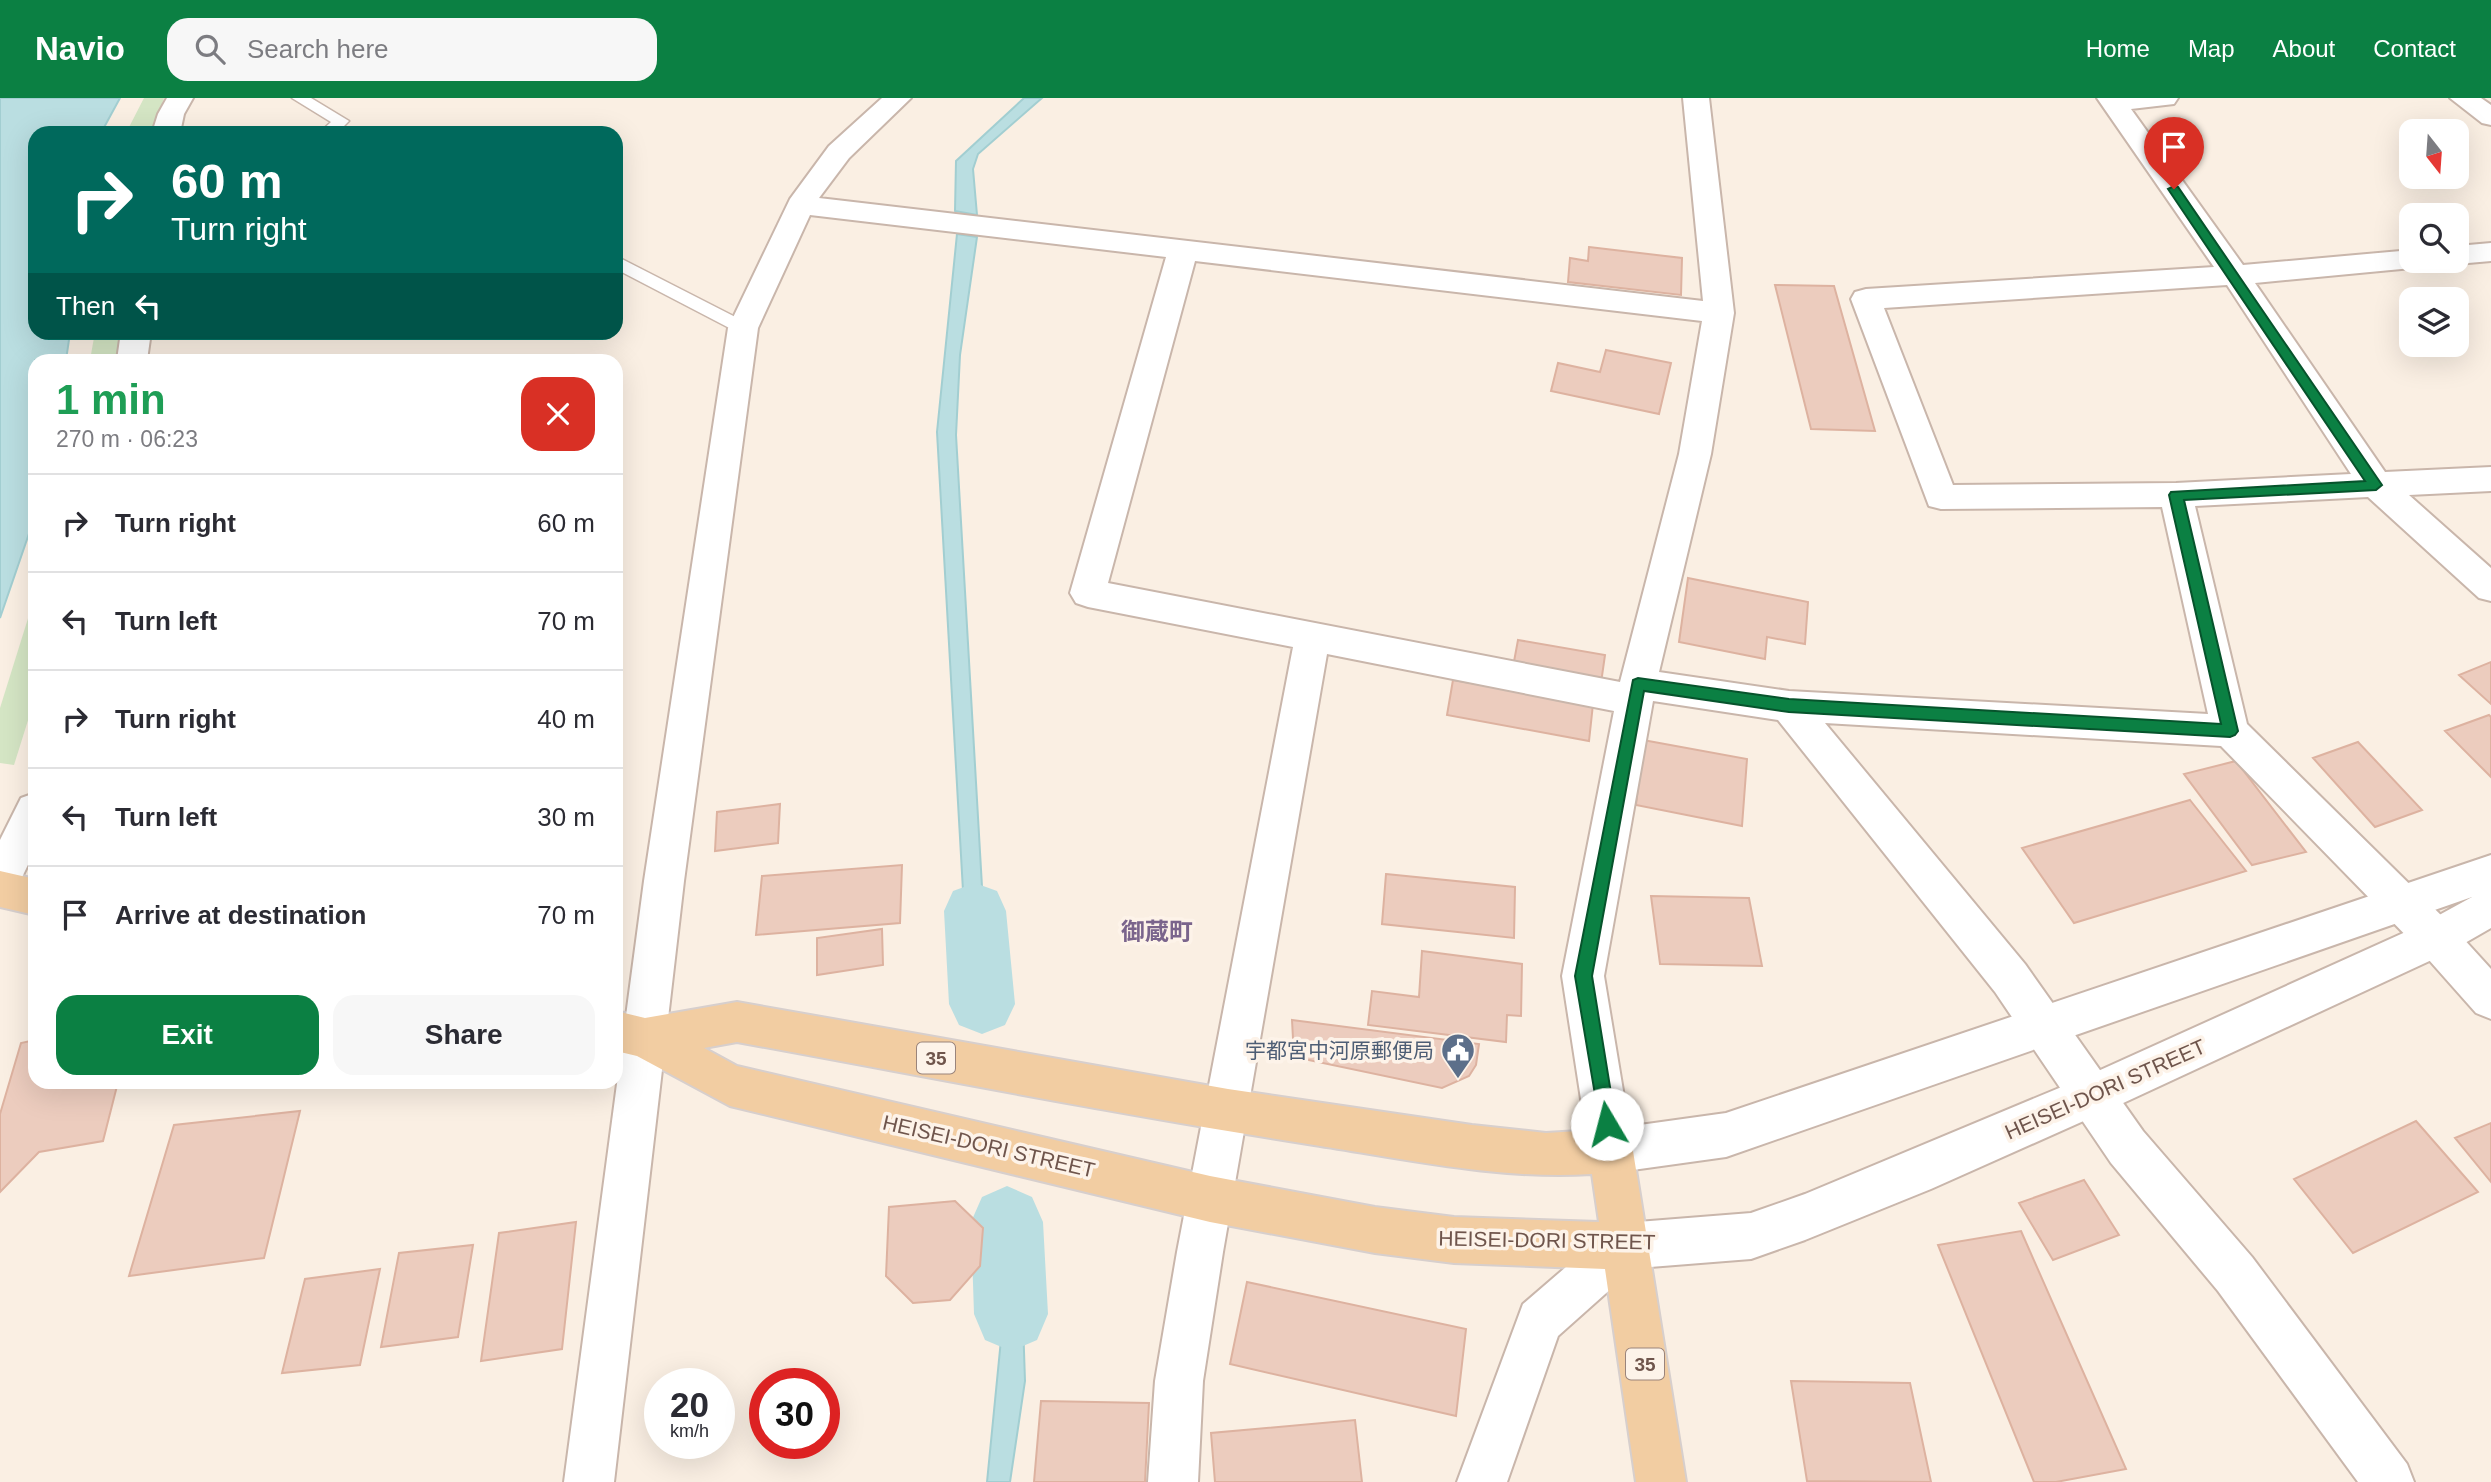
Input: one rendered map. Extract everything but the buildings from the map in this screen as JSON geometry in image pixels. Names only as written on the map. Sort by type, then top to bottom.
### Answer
[{"type":"main road","points":[[0,889],[28,895]]},
{"type":"main road","name":"35","points":[[630,1034],[737,1022],[1228,1110],[1472,1147],[1546,1155],[1611,1151],[1661,1482]]},
{"type":"main road","name":"HEISEI-DORI STREET","points":[[630,1034],[730,1085],[1210,1199],[1375,1230],[1454,1240],[1625,1246]]},
{"type":"street","points":[[168,126],[180,98]]},
{"type":"street","points":[[589,1482],[630,1034],[664,881],[743,328],[800,205],[839,152],[898,98]]},
{"type":"street","points":[[1696,98],[1719,313],[1695,454],[1637,692],[1583,976],[1611,1151],[1726,1135],[2491,873]]},
{"type":"street","points":[[2112,101],[2165,98]]},
{"type":"street","points":[[2463,98],[2491,117]]},
{"type":"street","points":[[2112,101],[2235,275],[2376,485],[2491,588]]},
{"type":"street","points":[[800,205],[1719,313]]},
{"type":"street","points":[[1183,250],[1088,593],[1312,639],[1637,692],[1789,706],[2230,731]]},
{"type":"street","points":[[2469,254],[2491,252]]},
{"type":"street","points":[[2399,260],[2235,275],[1866,299],[1941,497],[2176,495],[2491,479]]},
{"type":"street","points":[[2176,495],[2230,731],[2436,938],[2491,999]]},
{"type":"street","points":[[1173,1482],[1179,1381],[1312,639]]},
{"type":"street","points":[[1789,706],[2010,978],[2127,1147],[2235,1275],[2389,1482]]},
{"type":"street","points":[[0,881],[28,824]]},
{"type":"street","name":"HEISEI-DORI STREET","points":[[1625,1246],[1751,1236],[1915,1173],[2091,1096],[2436,938],[2491,907]]},
{"type":"street","points":[[1482,1482],[1540,1321],[1625,1246]]},
{"type":"lane","points":[[300,98],[341,121],[335,126]]},
{"type":"lane","points":[[623,266],[743,328]]},
{"type":"green space","points":[[144,98],[164,98],[154,126],[130,126]]},
{"type":"green space","points":[[94,340],[119,340],[117,354],[91,354]]},
{"type":"green space","points":[[28,618],[28,720],[14,765],[0,763],[0,708]]},
{"type":"water","points":[[0,98],[120,98],[105,126],[28,126],[28,340],[69,340],[67,354],[28,354],[28,536],[0,618]]},
{"type":"water","points":[[1024,98],[1042,98],[978,154],[973,169],[977,215],[955,211],[956,161]]},
{"type":"water","points":[[957,234],[977,237],[960,355],[956,435],[988,991],[958,996],[965,926],[937,432]]},
{"type":"water","points":[[1020,1232],[1025,1381],[1010,1482],[987,1482],[1004,1309],[996,1233]]},
{"type":"waterway","points":[[975,911],[982,1004]]},
{"type":"waterway","points":[[1007,1222],[1011,1314]]},
{"type":"place","name":"宇都宮中河原郵便局","points":[[1458,1080]]},
{"type":"district","name":"御蔵町","points":[[1157,931]]},
{"type":"route","points":[[1607,1124],[1583,976],[1638,684],[1789,706],[2230,731],[2176,495],[2376,485],[2174,189]]}]
